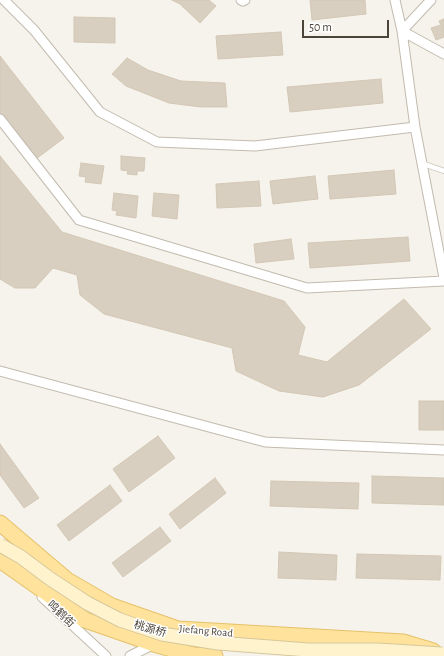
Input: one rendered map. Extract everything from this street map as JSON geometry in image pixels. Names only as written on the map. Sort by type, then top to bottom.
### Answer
[{"type":"main road","name":"Jiefang Road","points":[[0,523],[74,584],[112,606],[178,629],[403,642],[443,654]]},
{"type":"main road","name":"桃源桥","points":[[0,545],[21,557],[49,578],[87,603],[120,620],[162,634],[218,643],[308,650],[378,650],[443,654]]},
{"type":"main road","name":"Jiefang Road","points":[[0,560],[16,573],[85,620],[119,634],[193,655],[215,656]]},
{"type":"main road","points":[[402,656],[443,654]]},
{"type":"street","points":[[4,0],[34,30],[100,112],[157,142],[255,146],[415,127]]},
{"type":"street","points":[[0,119],[79,220],[307,288],[444,280],[415,127],[402,31],[395,0]]},
{"type":"street","points":[[402,31],[431,0]]},
{"type":"street","points":[[402,31],[444,54]]},
{"type":"street","points":[[0,371],[265,442],[444,450]]},
{"type":"street","name":"鸣鹤街","points":[[16,573],[106,656]]},
{"type":"street","points":[[130,656],[154,644]]},
{"type":"lane","points":[[422,163],[444,171]]},
{"type":"building","points":[[172,0],[209,0],[216,6],[200,23],[180,4]]},
{"type":"building","points":[[310,0],[365,0],[366,14],[312,20]]},
{"type":"building","points":[[74,17],[115,18],[115,43],[74,42]]},
{"type":"building","points":[[444,19],[444,37],[436,40],[431,28],[441,25],[439,21]]},
{"type":"building","points":[[281,32],[283,55],[218,59],[216,36]]},
{"type":"building","points":[[0,56],[64,138],[36,159],[0,113]]},
{"type":"building","points":[[127,58],[148,70],[181,81],[225,83],[227,107],[201,107],[169,103],[126,86],[112,74]]},
{"type":"building","points":[[381,79],[383,103],[290,112],[287,87]]},
{"type":"building","points":[[0,156],[62,232],[284,301],[305,327],[298,355],[327,362],[404,299],[431,329],[359,385],[323,397],[279,391],[236,371],[232,348],[104,314],[80,295],[77,275],[53,268],[35,288],[15,288],[0,279]]},
{"type":"building","points":[[121,156],[145,158],[144,171],[137,171],[137,175],[127,174],[128,171],[121,170]]},
{"type":"building","points":[[81,163],[104,166],[101,184],[85,182],[86,177],[79,176]]},
{"type":"building","points":[[394,170],[396,194],[330,199],[328,176]]},
{"type":"building","points":[[315,176],[318,199],[273,204],[270,181]]},
{"type":"building","points":[[259,181],[261,206],[217,208],[216,184]]},
{"type":"building","points":[[114,193],[138,196],[136,218],[116,215],[117,211],[112,210]]},
{"type":"building","points":[[154,193],[179,195],[177,219],[152,216]]},
{"type":"building","points":[[408,237],[410,261],[310,268],[308,243]]},
{"type":"building","points":[[291,239],[294,259],[256,263],[254,244]]},
{"type":"building","points":[[419,401],[444,401],[444,430],[419,430]]},
{"type":"building","points":[[158,436],[175,458],[129,492],[113,469]]},
{"type":"building","points":[[0,444],[39,498],[24,508],[0,475]]},
{"type":"building","points":[[372,476],[444,478],[444,505],[372,503]]},
{"type":"building","points":[[215,478],[226,493],[180,529],[169,514]]},
{"type":"building","points":[[271,481],[359,483],[358,509],[270,506]]},
{"type":"building","points":[[110,485],[122,501],[69,541],[57,525]]},
{"type":"building","points":[[160,527],[171,541],[123,577],[112,563]]},
{"type":"building","points":[[279,552],[337,555],[336,580],[278,578]]},
{"type":"building","points":[[357,554],[441,556],[440,580],[356,578]]}]
